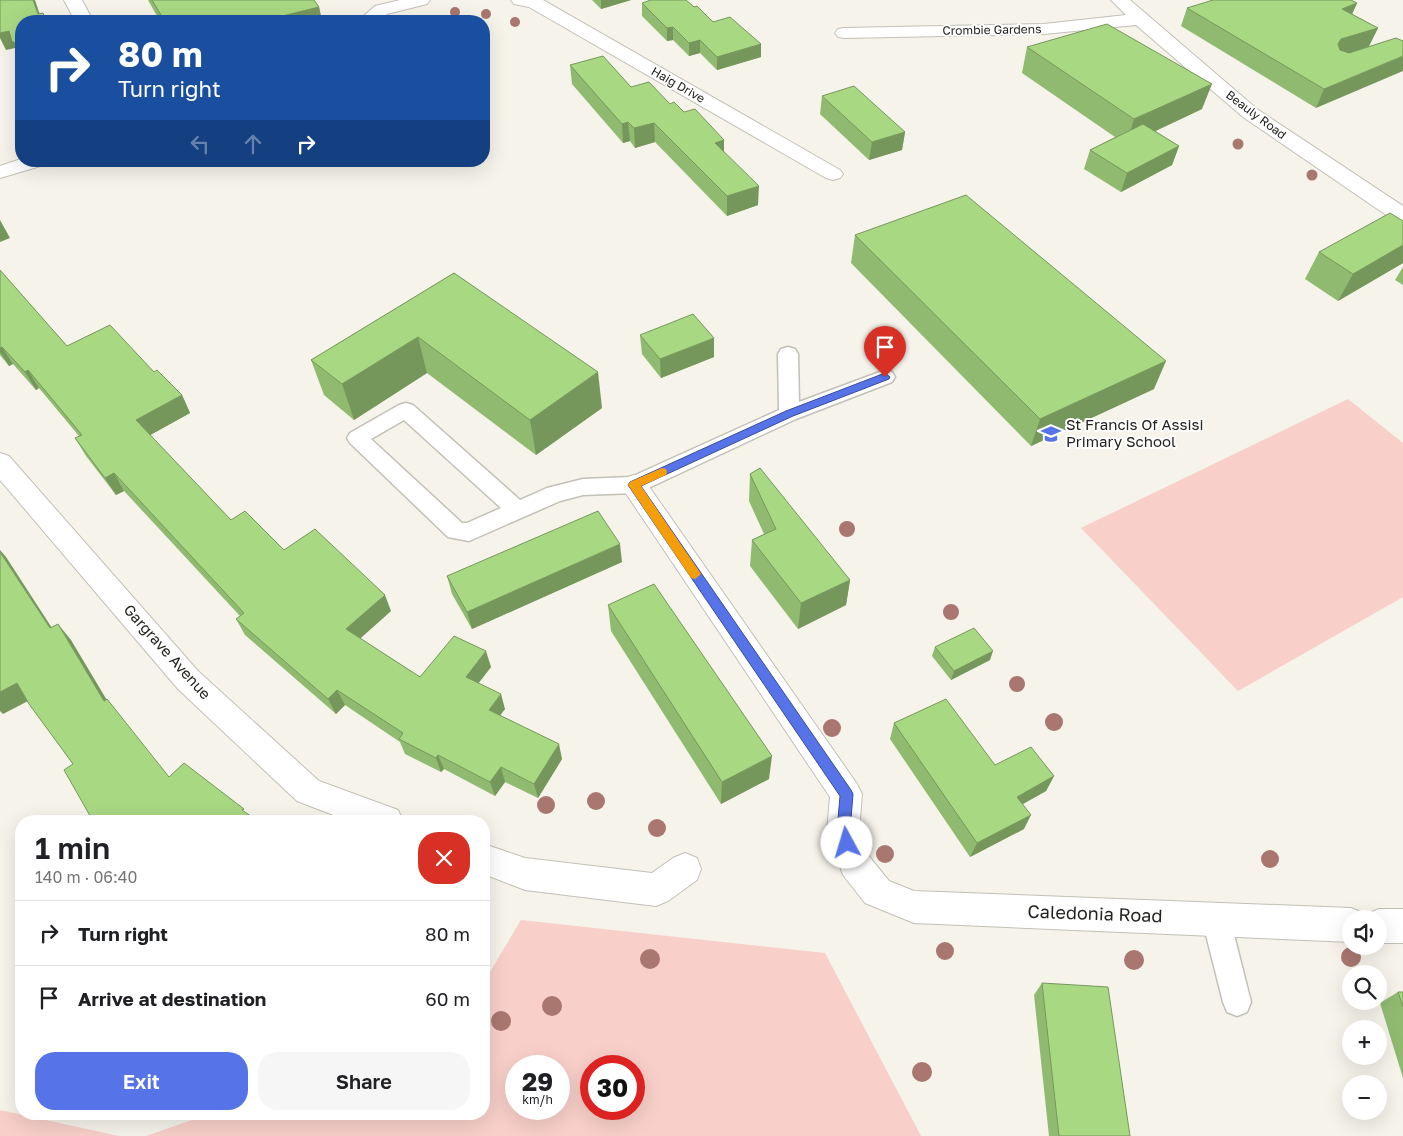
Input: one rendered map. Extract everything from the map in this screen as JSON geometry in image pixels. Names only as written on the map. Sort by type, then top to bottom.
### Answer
[{"type":"street","points":[[73,0],[81,15]]},
{"type":"street","points":[[375,15],[381,10],[420,0]]},
{"type":"street","name":"Haig Drive","points":[[520,0],[534,2],[833,174]]},
{"type":"street","name":"Beauly Road","points":[[1120,0],[1250,113],[1403,216]]},
{"type":"street","name":"Crombie Gardens","points":[[844,33],[1044,29],[1140,19]]},
{"type":"street","points":[[0,172],[17,167]]},
{"type":"street","name":"Gargrave Avenue","points":[[0,463],[188,680],[308,791],[371,815]]},
{"type":"street","name":"Caledonia Road","points":[[634,485],[846,794],[843,831],[855,864],[877,892],[914,907],[1342,925]]},
{"type":"street","points":[[490,861],[525,874],[656,890],[685,869]]},
{"type":"street","points":[[1387,926],[1403,926]]},
{"type":"lane","points":[[788,354],[789,414]]},
{"type":"lane","points":[[518,511],[406,410],[358,438],[456,531],[469,532],[518,511],[555,494],[583,487],[634,485],[789,414],[885,377]]},
{"type":"lane","points":[[1216,919],[1237,1002]]},
{"type":"shaded area","points":[[1348,399],[1403,443],[1403,597],[1238,691],[1081,528]]},
{"type":"shaded area","points":[[521,920],[825,953],[921,1136],[146,1136],[192,1120],[490,1120],[490,972]]},
{"type":"shaded area","points":[[0,1110],[15,1113],[15,1120],[46,1120],[119,1136],[0,1136]]},
{"type":"building","points":[[0,0],[33,0],[38,14],[43,13],[44,15],[15,15],[15,45],[9,31],[0,33]]},
{"type":"building","points":[[152,0],[314,0],[319,7],[286,15],[161,15]]},
{"type":"building","points":[[651,0],[686,0],[694,7],[697,6],[713,22],[730,17],[761,44],[717,57],[700,40],[689,43],[673,27],[667,28],[642,3]]},
{"type":"building","points":[[1213,0],[1351,0],[1357,3],[1342,9],[1378,28],[1341,39],[1338,44],[1340,50],[1349,53],[1396,38],[1403,41],[1403,56],[1324,89],[1187,8]]},
{"type":"building","points":[[1107,24],[1212,84],[1134,119],[1027,47]]},
{"type":"building","points":[[603,56],[631,87],[649,82],[670,104],[674,102],[684,112],[695,109],[724,140],[715,143],[759,186],[727,196],[654,123],[634,128],[628,122],[622,124],[570,65]]},
{"type":"building","points":[[854,86],[905,132],[872,142],[822,96]]},
{"type":"building","points":[[1143,124],[1179,146],[1127,173],[1090,150]]},
{"type":"building","points":[[966,195],[1166,361],[1040,419],[855,235]]},
{"type":"building","points":[[1390,213],[1403,221],[1403,245],[1353,274],[1319,252]]},
{"type":"building","points":[[0,270],[67,346],[110,325],[154,372],[157,370],[182,395],[136,420],[231,520],[245,511],[284,550],[315,529],[385,595],[346,629],[420,677],[454,636],[486,651],[466,677],[501,694],[489,710],[559,744],[534,784],[501,767],[490,782],[438,755],[436,758],[399,739],[403,733],[337,690],[328,699],[236,619],[244,613],[114,473],[105,478],[75,438],[82,435],[28,370],[25,372],[2,347],[0,348]]},
{"type":"building","points":[[454,273],[598,372],[530,420],[418,337],[342,384],[311,360]]},
{"type":"building","points":[[693,314],[714,338],[660,359],[640,335]]},
{"type":"building","points":[[760,468],[850,580],[801,603],[752,540],[776,529],[750,474]]},
{"type":"building","points":[[598,511],[620,544],[467,612],[447,576]]},
{"type":"building","points":[[0,552],[50,628],[58,624],[104,701],[107,699],[169,777],[184,763],[249,815],[90,815],[64,770],[73,764],[29,704],[17,683],[0,692]]},
{"type":"building","points":[[654,584],[772,756],[722,782],[608,605]]},
{"type":"building","points":[[974,628],[993,651],[954,671],[935,647]]},
{"type":"building","points":[[946,699],[995,765],[1031,747],[1054,776],[1017,797],[1031,815],[977,843],[894,723]]},
{"type":"building","points":[[1042,983],[1108,987],[1130,1136],[1059,1136]]},
{"type":"building","points":[[1398,992],[1403,992],[1403,1007]]},
{"type":"slow traffic","points":[[662,472],[634,485],[695,574]]},
{"type":"place","name":"St Francis Of Assisi Primary School","points":[[1051,434]]},
{"type":"route","points":[[847,843],[843,831],[846,794],[634,485],[789,414],[885,377]]}]
